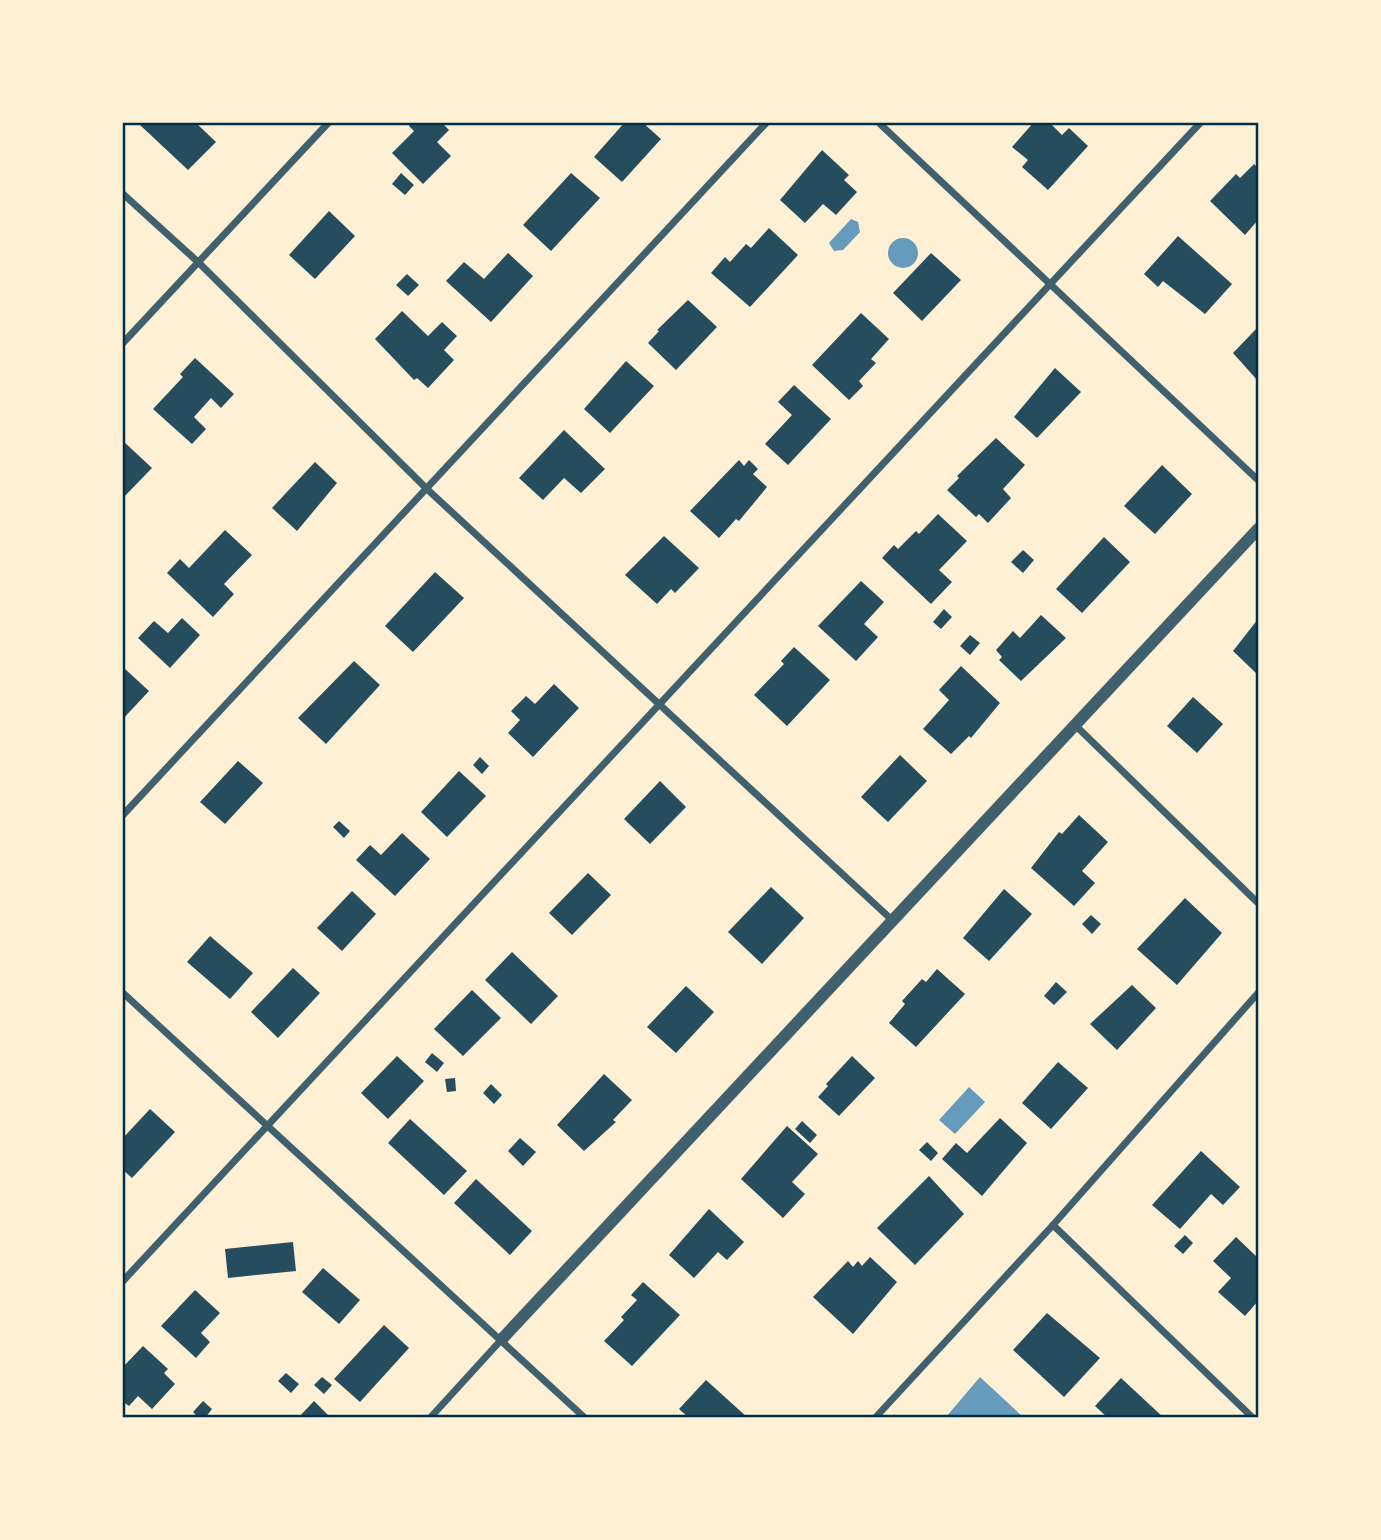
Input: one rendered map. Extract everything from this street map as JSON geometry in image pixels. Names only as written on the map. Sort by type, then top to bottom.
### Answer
[{"type":"street","points":[[122,344],[329,122]]},
{"type":"street","points":[[122,816],[428,490],[767,122]]},
{"type":"street","points":[[878,122],[1258,480]]},
{"type":"street","points":[[122,1282],[1201,122]]},
{"type":"street","points":[[122,194],[198,262],[428,490],[661,703],[892,920]]},
{"type":"street","points":[[430,1418],[1258,528]]},
{"type":"street","points":[[1074,724],[1258,903]]},
{"type":"street","points":[[122,992],[270,1125],[585,1418]]},
{"type":"street","points":[[875,1418],[1053,1226],[1258,993]]},
{"type":"street","points":[[1053,1226],[1253,1418]]},
{"type":"water","points":[[851,219],[858,222],[860,232],[843,250],[834,251],[829,243]]},
{"type":"water","points":[[903,238],[914,242],[918,253],[914,264],[903,268],[892,264],[888,253],[892,242]]},
{"type":"water","points":[[969,1087],[985,1102],[955,1134],[939,1120]]},
{"type":"water","points":[[980,1377],[1023,1417],[946,1417]]},
{"type":"building","points":[[142,122],[195,122],[216,142],[188,170],[140,125]]},
{"type":"building","points":[[412,122],[441,122],[449,130],[437,142],[451,156],[423,184],[392,153],[414,131],[409,126]]},
{"type":"building","points":[[625,122],[642,122],[661,139],[622,182],[594,157]]},
{"type":"building","points":[[1034,122],[1049,122],[1062,135],[1069,128],[1088,146],[1048,190],[1022,167],[1028,160],[1012,147]]},
{"type":"building","points":[[822,150],[849,175],[844,180],[857,192],[836,215],[823,204],[805,223],[780,200]]},
{"type":"building","points":[[1254,164],[1258,168],[1258,220],[1245,235],[1210,201],[1236,174],[1240,178]]},
{"type":"building","points":[[401,173],[414,185],[405,195],[392,184]]},
{"type":"building","points":[[571,173],[600,198],[551,251],[523,225]]},
{"type":"building","points":[[329,211],[355,236],[315,279],[289,255]]},
{"type":"building","points":[[769,228],[798,255],[750,307],[711,273],[725,257],[730,262],[746,244],[751,248]]},
{"type":"building","points":[[1178,236],[1232,284],[1205,314],[1163,281],[1158,287],[1144,274]]},
{"type":"building","points":[[508,253],[533,276],[491,322],[446,281],[464,262],[484,279]]},
{"type":"building","points":[[931,253],[961,280],[922,321],[893,293]]},
{"type":"building","points":[[407,274],[419,285],[408,296],[396,285]]},
{"type":"building","points":[[688,300],[717,327],[676,370],[648,343],[659,331],[657,330]]},
{"type":"building","points":[[402,311],[428,336],[442,322],[457,336],[444,350],[454,360],[428,388],[417,378],[414,380],[375,339]]},
{"type":"building","points":[[861,313],[889,339],[871,359],[876,363],[859,381],[863,386],[849,400],[812,365]]},
{"type":"building","points":[[1258,327],[1258,381],[1233,353]]},
{"type":"building","points":[[195,358],[234,394],[221,408],[211,398],[194,417],[206,429],[192,444],[153,409],[183,377],[180,374]]},
{"type":"building","points":[[626,361],[654,386],[610,433],[584,409]]},
{"type":"building","points":[[1055,368],[1081,392],[1037,438],[1014,417]]},
{"type":"building","points":[[794,385],[831,419],[788,465],[765,444],[792,415],[778,402]]},
{"type":"building","points":[[564,430],[605,469],[581,493],[564,478],[543,500],[519,478]]},
{"type":"building","points":[[996,438],[1025,465],[1003,489],[1011,498],[988,523],[979,514],[976,517],[947,490],[959,478],[957,476]]},
{"type":"building","points":[[122,440],[152,468],[122,499]]},
{"type":"building","points":[[739,460],[744,466],[749,460],[758,469],[753,474],[767,487],[739,521],[736,519],[719,538],[690,511]]},
{"type":"building","points":[[315,462],[337,483],[297,531],[272,508]]},
{"type":"building","points":[[1162,465],[1192,494],[1155,534],[1124,506]]},
{"type":"building","points":[[938,514],[967,541],[939,570],[952,582],[931,604],[882,558],[894,545],[898,549],[916,531],[919,534]]},
{"type":"building","points":[[225,530],[252,555],[224,584],[234,594],[213,617],[167,573],[180,559],[189,568]]},
{"type":"building","points":[[664,536],[699,568],[675,593],[671,589],[657,604],[625,575]]},
{"type":"building","points":[[1104,537],[1130,562],[1082,613],[1056,589]]},
{"type":"building","points":[[1023,550],[1034,560],[1023,573],[1011,562]]},
{"type":"building","points":[[435,572],[464,598],[413,652],[385,626]]},
{"type":"building","points":[[861,581],[884,602],[864,624],[878,637],[856,661],[818,626]]},
{"type":"building","points":[[944,609],[952,617],[941,629],[933,622]]},
{"type":"building","points":[[1041,615],[1066,638],[1021,681],[999,660],[1002,657],[996,650],[1013,631],[1020,638]]},
{"type":"building","points":[[182,618],[200,635],[170,668],[138,638],[154,621],[168,633]]},
{"type":"building","points":[[1258,619],[1258,675],[1233,651]]},
{"type":"building","points":[[970,635],[980,643],[970,655],[960,646]]},
{"type":"building","points":[[794,647],[830,680],[787,726],[754,695],[784,664],[781,661]]},
{"type":"building","points":[[354,661],[380,685],[326,744],[298,718]]},
{"type":"building","points":[[961,666],[1000,703],[971,738],[969,736],[951,754],[923,729],[949,700],[939,690]]},
{"type":"building","points":[[124,668],[149,691],[122,720],[122,670]]},
{"type":"building","points":[[554,684],[579,708],[533,757],[508,733],[520,720],[511,711],[526,696],[535,704]]},
{"type":"building","points":[[1193,697],[1223,724],[1197,753],[1167,726]]},
{"type":"building","points":[[900,755],[927,781],[888,822],[861,797]]},
{"type":"building","points":[[480,757],[489,766],[482,774],[473,765]]},
{"type":"building","points":[[238,761],[263,783],[225,824],[200,802]]},
{"type":"building","points":[[459,771],[486,796],[447,837],[421,812]]},
{"type":"building","points":[[660,781],[686,807],[650,844],[624,819]]},
{"type":"building","points":[[1079,815],[1108,842],[1082,871],[1095,883],[1074,906],[1031,868],[1059,832],[1062,834]]},
{"type":"building","points":[[339,821],[350,831],[344,838],[333,827]]},
{"type":"building","points":[[402,833],[430,859],[395,896],[356,860],[370,845],[381,855]]},
{"type":"building","points":[[588,873],[611,895],[572,935],[549,913]]},
{"type":"building","points":[[771,887],[804,918],[762,964],[728,932]]},
{"type":"building","points":[[1004,889],[1032,914],[989,961],[963,938]]},
{"type":"building","points":[[352,891],[376,914],[342,951],[317,928]]},
{"type":"building","points":[[1185,898],[1222,933],[1177,985],[1137,949]]},
{"type":"building","points":[[1091,915],[1101,924],[1092,934],[1082,924]]},
{"type":"building","points":[[210,936],[253,973],[230,999],[187,962]]},
{"type":"building","points":[[512,952],[558,996],[531,1024],[485,980]]},
{"type":"building","points":[[293,968],[320,993],[278,1038],[251,1012]]},
{"type":"building","points":[[937,969],[965,994],[916,1047],[889,1023],[905,1004],[902,1001],[922,979],[926,982]]},
{"type":"building","points":[[1056,982],[1067,992],[1054,1005],[1044,996]]},
{"type":"building","points":[[1132,985],[1156,1008],[1117,1050],[1090,1024]]},
{"type":"building","points":[[686,986],[714,1012],[676,1053],[647,1027]]},
{"type":"building","points":[[472,990],[501,1018],[463,1056],[434,1029]]},
{"type":"building","points":[[432,1053],[444,1063],[437,1072],[425,1062]]},
{"type":"building","points":[[397,1056],[424,1081],[388,1119],[361,1093]]},
{"type":"building","points":[[852,1056],[875,1078],[839,1116],[818,1097],[828,1086],[826,1084]]},
{"type":"building","points":[[1058,1062],[1088,1088],[1051,1129],[1022,1103]]},
{"type":"building","points":[[604,1074],[632,1100],[613,1120],[616,1122],[584,1151],[557,1125]]},
{"type":"building","points":[[455,1078],[456,1091],[447,1092],[445,1079]]},
{"type":"building","points":[[491,1084],[502,1095],[494,1104],[483,1093]]},
{"type":"building","points":[[150,1109],[175,1132],[132,1178],[122,1169],[122,1139]]},
{"type":"building","points":[[1000,1118],[1027,1143],[982,1196],[942,1159],[956,1143],[967,1153]]},
{"type":"building","points":[[410,1119],[467,1171],[444,1195],[388,1143]]},
{"type":"building","points":[[802,1121],[817,1135],[810,1143],[795,1129]]},
{"type":"building","points":[[787,1126],[818,1154],[792,1182],[805,1194],[783,1218],[741,1179]]},
{"type":"building","points":[[520,1138],[536,1152],[523,1166],[508,1151]]},
{"type":"building","points":[[927,1142],[938,1153],[931,1161],[919,1150]]},
{"type":"building","points":[[1201,1151],[1240,1187],[1223,1205],[1211,1194],[1180,1229],[1152,1205]]},
{"type":"building","points":[[929,1176],[964,1214],[915,1265],[877,1228]]},
{"type":"building","points":[[476,1179],[532,1231],[510,1255],[454,1203]]},
{"type":"building","points":[[709,1209],[744,1242],[727,1260],[718,1252],[694,1278],[669,1255]]},
{"type":"building","points":[[1185,1235],[1193,1243],[1183,1254],[1174,1246]]},
{"type":"building","points":[[1236,1237],[1258,1258],[1258,1301],[1245,1316],[1218,1292],[1231,1278],[1213,1261]]},
{"type":"building","points":[[293,1242],[296,1271],[228,1278],[225,1249]]},
{"type":"building","points":[[870,1257],[897,1282],[853,1334],[813,1297],[848,1261],[853,1267],[858,1261],[862,1266]]},
{"type":"building","points":[[323,1268],[360,1300],[339,1324],[302,1292]]},
{"type":"building","points":[[643,1282],[680,1315],[632,1366],[604,1341],[624,1320],[621,1317],[637,1300],[631,1295]]},
{"type":"building","points":[[195,1290],[220,1313],[201,1333],[210,1342],[196,1358],[161,1326]]},
{"type":"building","points":[[1047,1313],[1100,1358],[1064,1397],[1013,1350]]},
{"type":"building","points":[[384,1325],[409,1348],[360,1402],[334,1379]]},
{"type":"building","points":[[143,1346],[168,1369],[164,1373],[175,1384],[152,1409],[138,1396],[129,1406],[122,1401],[122,1368]]},
{"type":"building","points":[[286,1373],[299,1384],[291,1393],[278,1381]]},
{"type":"building","points":[[322,1377],[332,1385],[324,1394],[314,1385]]},
{"type":"building","points":[[1121,1378],[1164,1418],[1108,1418],[1095,1406]]},
{"type":"building","points":[[706,1380],[748,1418],[689,1418],[679,1409]]},
{"type":"building","points":[[203,1401],[212,1409],[205,1418],[199,1418],[193,1412]]},
{"type":"building","points":[[314,1401],[331,1418],[298,1418]]}]
